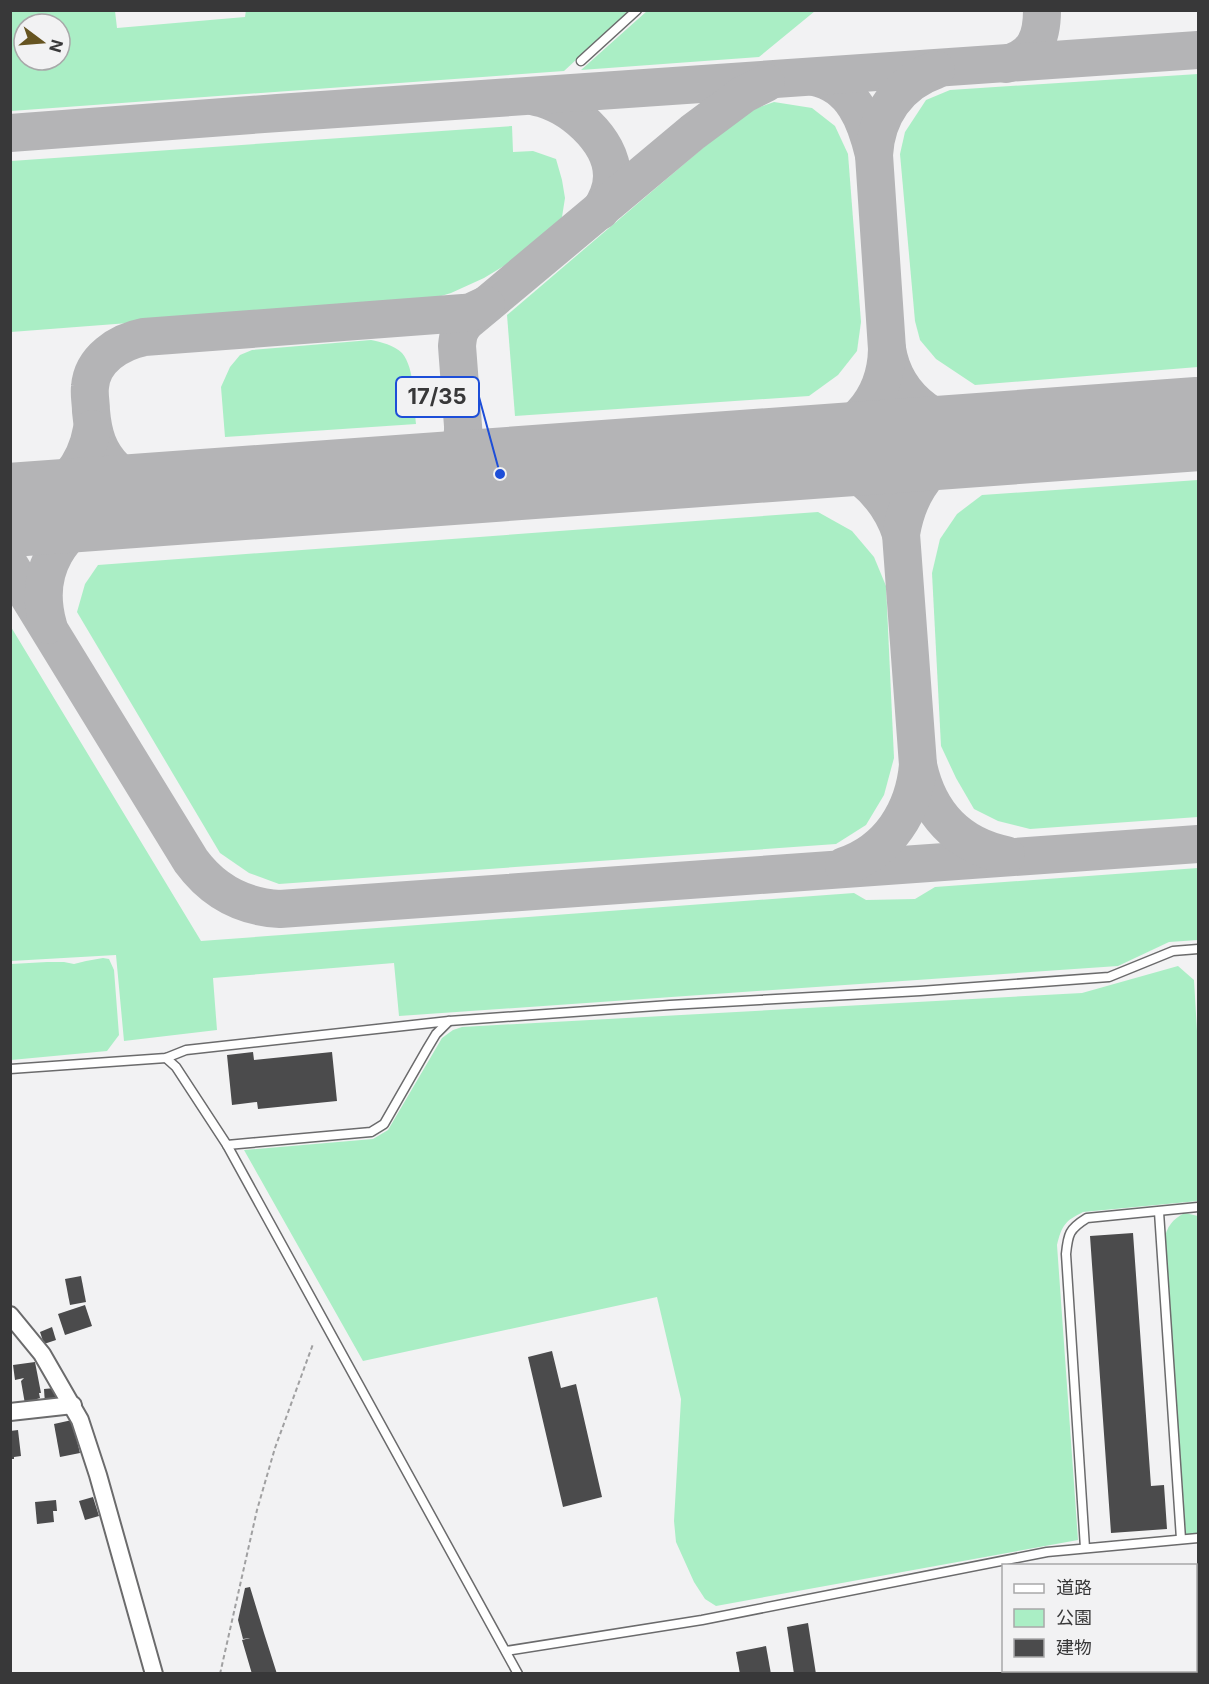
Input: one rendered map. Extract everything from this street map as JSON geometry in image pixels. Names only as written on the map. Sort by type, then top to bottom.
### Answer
[{"type":"street","points":[[10,1315],[42,1354],[80,1420],[98,1475],[154,1674]]},
{"type":"street","points":[[10,1412],[73,1405]]},
{"type":"lane","points":[[581,61],[637,10]]},
{"type":"lane","points":[[10,1069],[166,1058],[186,1050],[449,1021],[1109,977],[1173,951],[1198,949]]},
{"type":"lane","points":[[227,1145],[371,1132],[384,1124],[436,1034],[449,1021]]},
{"type":"lane","points":[[166,1058],[176,1067],[227,1145],[518,1674]]},
{"type":"lane","points":[[1085,1548],[1066,1254],[1068,1235],[1075,1226],[1087,1218],[1198,1207]]},
{"type":"lane","points":[[1159,1212],[1182,1539]]},
{"type":"lane","points":[[506,1651],[702,1620],[1047,1552],[1198,1538]]},
{"type":"path","points":[[220,1674],[257,1510],[275,1448],[313,1344]]},
{"type":"green space","points":[[246,10],[629,10],[564,71],[11,111],[11,11],[115,11],[117,28],[245,17]]},
{"type":"green space","points":[[647,11],[815,11],[759,57],[581,70]]},
{"type":"green space","points":[[1198,74],[1198,367],[975,385],[936,359],[920,340],[915,321],[900,154],[905,132],[926,100],[950,90]]},
{"type":"green space","points":[[774,102],[812,108],[835,126],[848,154],[861,322],[857,351],[838,375],[809,396],[515,416],[507,315],[745,112]]},
{"type":"green space","points":[[512,126],[513,152],[533,151],[556,159],[565,198],[562,217],[545,241],[484,278],[451,293],[428,300],[11,332],[11,161]]},
{"type":"green space","points":[[371,340],[395,348],[406,360],[413,387],[416,424],[225,437],[221,387],[230,367],[240,355],[252,350]]},
{"type":"green space","points":[[1198,480],[1198,817],[1030,829],[998,821],[974,809],[941,746],[932,573],[940,539],[957,514],[982,495]]},
{"type":"green space","points":[[818,512],[852,531],[874,557],[886,586],[894,758],[884,795],[866,825],[836,844],[279,884],[249,873],[220,853],[77,612],[85,584],[98,565]]},
{"type":"green space","points":[[11,627],[201,941],[854,893],[866,900],[915,899],[935,887],[1198,868],[1198,940],[1169,942],[1118,966],[399,1016],[394,963],[213,978],[217,1030],[124,1041],[116,955],[11,961]]},
{"type":"green space","points":[[103,958],[109,959],[114,970],[119,1035],[107,1051],[11,1060],[11,964],[64,962],[74,964]]},
{"type":"green space","points":[[1178,966],[1194,980],[1198,1048],[1198,1201],[1083,1212],[1065,1224],[1057,1245],[1078,1540],[716,1606],[705,1599],[694,1582],[676,1542],[674,1521],[681,1399],[657,1297],[363,1361],[244,1150],[373,1139],[388,1130],[442,1038],[462,1027],[1082,993]]},
{"type":"green space","points":[[1185,1213],[1198,1216],[1198,1535],[1186,1536],[1164,1240],[1171,1224]]},
{"type":"building","points":[[253,1052],[254,1060],[332,1052],[337,1101],[258,1109],[257,1102],[232,1105],[227,1055]]},
{"type":"building","points":[[1133,1233],[1151,1486],[1164,1485],[1167,1529],[1111,1533],[1090,1236]]},
{"type":"building","points":[[81,1276],[86,1302],[70,1305],[65,1279]]},
{"type":"building","points":[[85,1305],[92,1326],[65,1335],[58,1314]]},
{"type":"building","points":[[52,1327],[56,1340],[44,1344],[40,1332]]},
{"type":"building","points":[[552,1351],[561,1388],[576,1384],[602,1497],[563,1507],[528,1357]]},
{"type":"building","points":[[35,1362],[40,1398],[34,1403],[25,1404],[21,1381],[24,1378],[15,1380],[13,1365]]},
{"type":"building","points":[[55,1388],[57,1402],[45,1404],[44,1389]]},
{"type":"building","points":[[72,1420],[80,1453],[60,1457],[54,1424]]},
{"type":"building","points":[[18,1430],[21,1456],[10,1459],[10,1431]]},
{"type":"building","points":[[93,1497],[99,1516],[85,1520],[79,1501]]},
{"type":"building","points":[[56,1500],[57,1511],[53,1511],[54,1522],[37,1524],[35,1502]]},
{"type":"building","points":[[250,1587],[277,1674],[252,1674],[242,1640],[250,1638],[243,1639],[238,1620],[245,1588]]},
{"type":"building","points":[[808,1623],[816,1674],[794,1674],[787,1627]]},
{"type":"building","points":[[766,1646],[771,1674],[740,1674],[736,1652]]},
{"type":"taxiway","points":[[1006,64],[1024,56],[1035,44],[1042,20],[1042,10]]},
{"type":"taxiway","points":[[10,133],[456,100],[1198,50]]},
{"type":"taxiway","points":[[802,453],[850,426],[872,401],[880,386],[887,349],[874,155],[876,141],[884,114],[900,92],[911,83],[936,70]]},
{"type":"taxiway","points":[[814,77],[839,88],[856,106],[867,130],[874,155]]},
{"type":"taxiway","points":[[500,474],[488,469],[478,461],[464,439],[457,346],[458,336],[466,322],[693,132],[744,94],[766,83]]},
{"type":"taxiway","points":[[536,97],[549,101],[575,115],[597,137],[605,149],[610,163],[612,181],[609,194],[600,211]]},
{"type":"taxiway","points":[[177,498],[152,491],[129,480],[109,463],[97,442],[91,411],[92,377],[101,360],[116,348],[144,337],[463,313],[486,305]]},
{"type":"taxiway","points":[[887,349],[900,385],[924,410],[956,427],[992,439]]},
{"type":"taxiway","points":[[28,509],[51,494],[70,477],[84,456],[92,429]]},
{"type":"taxiway","points":[[427,480],[442,472],[453,461],[460,447],[463,430]]},
{"type":"taxiway","points":[[844,866],[860,859],[886,840],[905,813],[916,782],[918,765],[901,534],[905,515],[912,498],[930,471],[957,451],[992,439]]},
{"type":"taxiway","points":[[802,453],[834,462],[863,479],[886,503],[901,534]]},
{"type":"taxiway","points":[[48,625],[44,605],[44,586],[55,553],[77,526],[108,503]]},
{"type":"taxiway","points":[[10,566],[191,861],[219,889],[253,905],[280,909],[1198,844]]},
{"type":"taxiway","points":[[918,765],[929,797],[947,824],[959,835],[973,843],[1006,855]]},
{"type":"runway","points":[[10,510],[1198,424]]},
{"type":"place","name":"17/35","points":[[500,474]]}]
